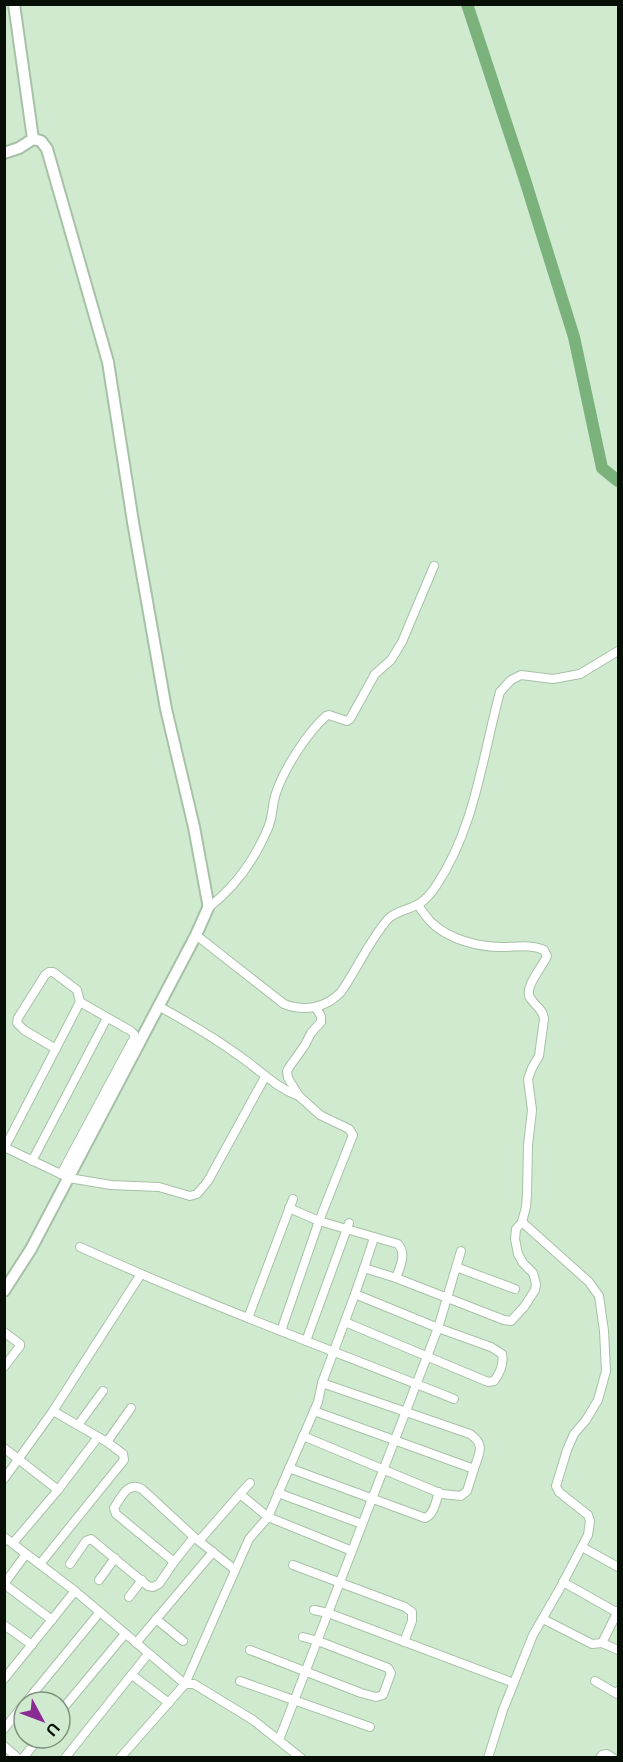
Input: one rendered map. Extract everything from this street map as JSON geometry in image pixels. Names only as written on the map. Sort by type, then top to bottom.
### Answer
[{"type":"street","points":[[14,4],[33,139]]},
{"type":"street","points":[[4,153],[19,148],[33,139],[41,141],[47,149],[108,362],[166,710],[194,827],[207,894],[207,908],[196,935],[65,1176]]},
{"type":"street","points":[[207,908],[225,894],[256,854],[272,817],[275,795],[292,758],[326,716],[347,721],[350,719],[375,674],[391,660],[402,642],[434,566]]},
{"type":"street","points":[[196,935],[284,1005],[316,1008],[334,999],[341,992],[376,935],[389,919],[397,912],[418,905],[425,900],[453,858],[474,800],[500,692],[511,680],[521,675],[553,680],[580,674],[618,651]]},
{"type":"street","points":[[364,1268],[511,1321],[524,1307],[535,1290],[536,1284],[533,1273],[518,1254],[515,1239],[516,1229],[522,1222],[527,1195],[528,1145],[532,1110],[528,1079],[539,1056],[544,1019],[540,1008],[530,999],[528,987],[543,966],[547,956],[544,950],[536,946],[492,947],[471,943],[438,928],[418,905]]},
{"type":"street","points":[[56,1049],[24,1030],[17,1023],[45,975],[50,972],[77,990],[80,1002],[56,1049],[5,1147],[65,1176],[123,1186],[159,1187],[190,1196],[197,1194],[208,1181],[266,1077]]},
{"type":"street","points":[[4,1291],[31,1249],[134,1038],[131,1031],[80,1002]]},
{"type":"street","points":[[158,1006],[240,1056],[287,1092],[299,1096]]},
{"type":"street","points":[[281,1331],[319,1221],[353,1135],[349,1129],[320,1115],[299,1096],[288,1078],[287,1071],[311,1033],[321,1022],[321,1016],[316,1008]]},
{"type":"street","points":[[32,1161],[107,1018]]},
{"type":"street","points":[[248,1318],[293,1199]]},
{"type":"street","points":[[289,1208],[319,1221],[348,1226],[374,1238],[398,1244],[403,1250],[403,1256],[396,1278]]},
{"type":"street","points":[[488,1758],[503,1710],[533,1635],[588,1535],[589,1518],[559,1492],[556,1486],[562,1461],[574,1434],[598,1401],[606,1371],[600,1296],[589,1282],[522,1222]]},
{"type":"street","points":[[306,1341],[348,1226]]},
{"type":"street","points":[[120,1758],[185,1684],[234,1569],[249,1539],[268,1517],[314,1411],[374,1238]]},
{"type":"street","points":[[80,1247],[248,1318],[454,1399]]},
{"type":"street","points":[[279,1740],[438,1328],[461,1251]]},
{"type":"street","points":[[456,1267],[515,1289]]},
{"type":"street","points":[[4,1479],[53,1411],[141,1274]]},
{"type":"street","points":[[345,1322],[488,1382],[494,1381],[502,1366],[504,1360],[502,1354],[497,1350],[355,1294]]},
{"type":"street","points":[[4,1332],[20,1346],[4,1367]]},
{"type":"street","points":[[303,1436],[439,1492],[455,1497],[467,1491],[481,1445],[478,1439],[470,1434],[322,1383]]},
{"type":"street","points":[[78,1425],[103,1391]]},
{"type":"street","points":[[107,1442],[131,1408]]},
{"type":"street","points":[[40,1564],[124,1460],[123,1454],[107,1442],[53,1411]]},
{"type":"street","points":[[314,1411],[474,1469]]},
{"type":"street","points":[[13,1543],[58,1490],[98,1437]]},
{"type":"street","points":[[4,1448],[58,1490]]},
{"type":"street","points":[[289,1468],[425,1518],[432,1513],[439,1492]]},
{"type":"street","points":[[70,1564],[86,1541],[91,1539],[148,1586],[153,1587],[159,1584],[174,1562],[250,1483]]},
{"type":"street","points":[[174,1562],[116,1514],[114,1508],[131,1486],[142,1489],[234,1569]]},
{"type":"street","points":[[278,1493],[362,1524]]},
{"type":"street","points":[[240,1494],[268,1517],[352,1551]]},
{"type":"street","points":[[4,1537],[100,1612],[185,1684],[194,1684],[253,1720],[301,1758]]},
{"type":"street","points":[[582,1547],[618,1567]]},
{"type":"street","points":[[136,1643],[213,1552]]},
{"type":"street","points":[[26,1554],[4,1584],[51,1620]]},
{"type":"street","points":[[99,1580],[115,1558]]},
{"type":"street","points":[[293,1565],[405,1607],[412,1612],[412,1621],[404,1642]]},
{"type":"street","points":[[129,1597],[142,1580]]},
{"type":"street","points":[[563,1582],[618,1612],[602,1643]]},
{"type":"street","points":[[4,1679],[75,1592]]},
{"type":"street","points":[[314,1610],[328,1613],[514,1683]]},
{"type":"street","points":[[36,1690],[100,1612]]},
{"type":"street","points":[[543,1618],[592,1644],[602,1643],[618,1650]]},
{"type":"street","points":[[156,1619],[183,1641]]},
{"type":"street","points":[[4,1625],[32,1645]]},
{"type":"street","points":[[72,1698],[125,1634]]},
{"type":"street","points":[[250,1650],[376,1697],[383,1695],[390,1673],[388,1668],[303,1637]]},
{"type":"street","points":[[65,1758],[148,1654]]},
{"type":"street","points":[[132,1675],[169,1703]]},
{"type":"street","points":[[240,1681],[370,1727]]},
{"type":"street","points":[[595,1681],[618,1694]]},
{"type":"street","points":[[4,1746],[21,1758]]},
{"type":"street","points":[[600,1758],[607,1754],[616,1757]]},
{"type":"waterway","points":[[467,4],[574,337],[602,468],[618,481]]}]
